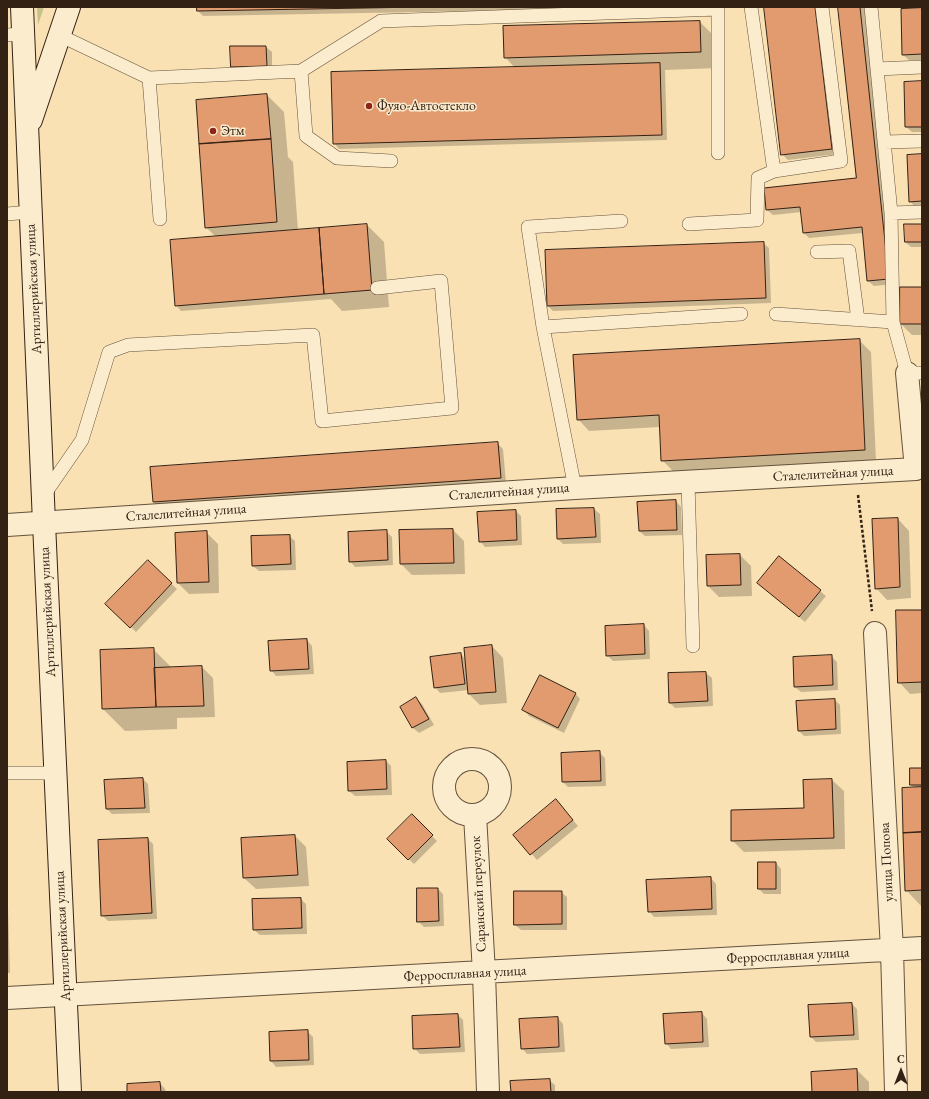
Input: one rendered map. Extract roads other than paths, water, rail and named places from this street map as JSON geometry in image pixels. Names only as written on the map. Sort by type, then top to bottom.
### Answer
[{"type":"street","name":"Артиллерийская улица","points":[[22,7],[15,34],[27,133],[70,1092]]},
{"type":"street","name":"Артиллерийская улица","points":[[27,133],[69,7]]},
{"type":"street","name":"Сталелитейная улица","points":[[7,526],[575,488],[688,483],[855,472],[920,471],[914,373]]},
{"type":"street","name":"улица Попова","points":[[875,633],[892,950],[896,1092]]},
{"type":"street","name":"Саранский переулок","points":[[475,815],[484,973],[488,1092]]},
{"type":"street","name":"Ферросплавная улица","points":[[7,998],[66,996],[922,948]]},
{"type":"lane","points":[[751,7],[774,171]]},
{"type":"lane","points":[[689,224],[757,220],[758,178],[774,171],[841,161],[822,7]]},
{"type":"lane","points":[[871,7],[891,213],[893,322],[914,373]]},
{"type":"lane","points":[[59,35],[149,78],[301,71],[381,21],[718,9],[718,153]]},
{"type":"lane","points":[[877,69],[922,67]]},
{"type":"lane","points":[[301,71],[306,136],[337,158],[391,161]]},
{"type":"lane","points":[[149,78],[160,219]]},
{"type":"lane","points":[[884,142],[922,141]]},
{"type":"lane","points":[[7,214],[30,212]]},
{"type":"lane","points":[[891,213],[922,212]]},
{"type":"lane","points":[[575,488],[543,326],[528,227],[621,221]]},
{"type":"lane","points":[[817,252],[849,251],[858,320]]},
{"type":"lane","points":[[43,496],[82,440],[110,352],[128,345],[313,335],[322,421],[452,408],[441,281],[377,288]]},
{"type":"lane","points":[[543,326],[741,314]]},
{"type":"lane","points":[[776,314],[893,322]]},
{"type":"lane","points":[[688,483],[694,646]]},
{"type":"lane","points":[[7,773],[56,773]]},
{"type":"place","name":"Фуяо-Автостекло","points":[[369,106]]},
{"type":"place","name":"Этм","points":[[213,131]]}]
